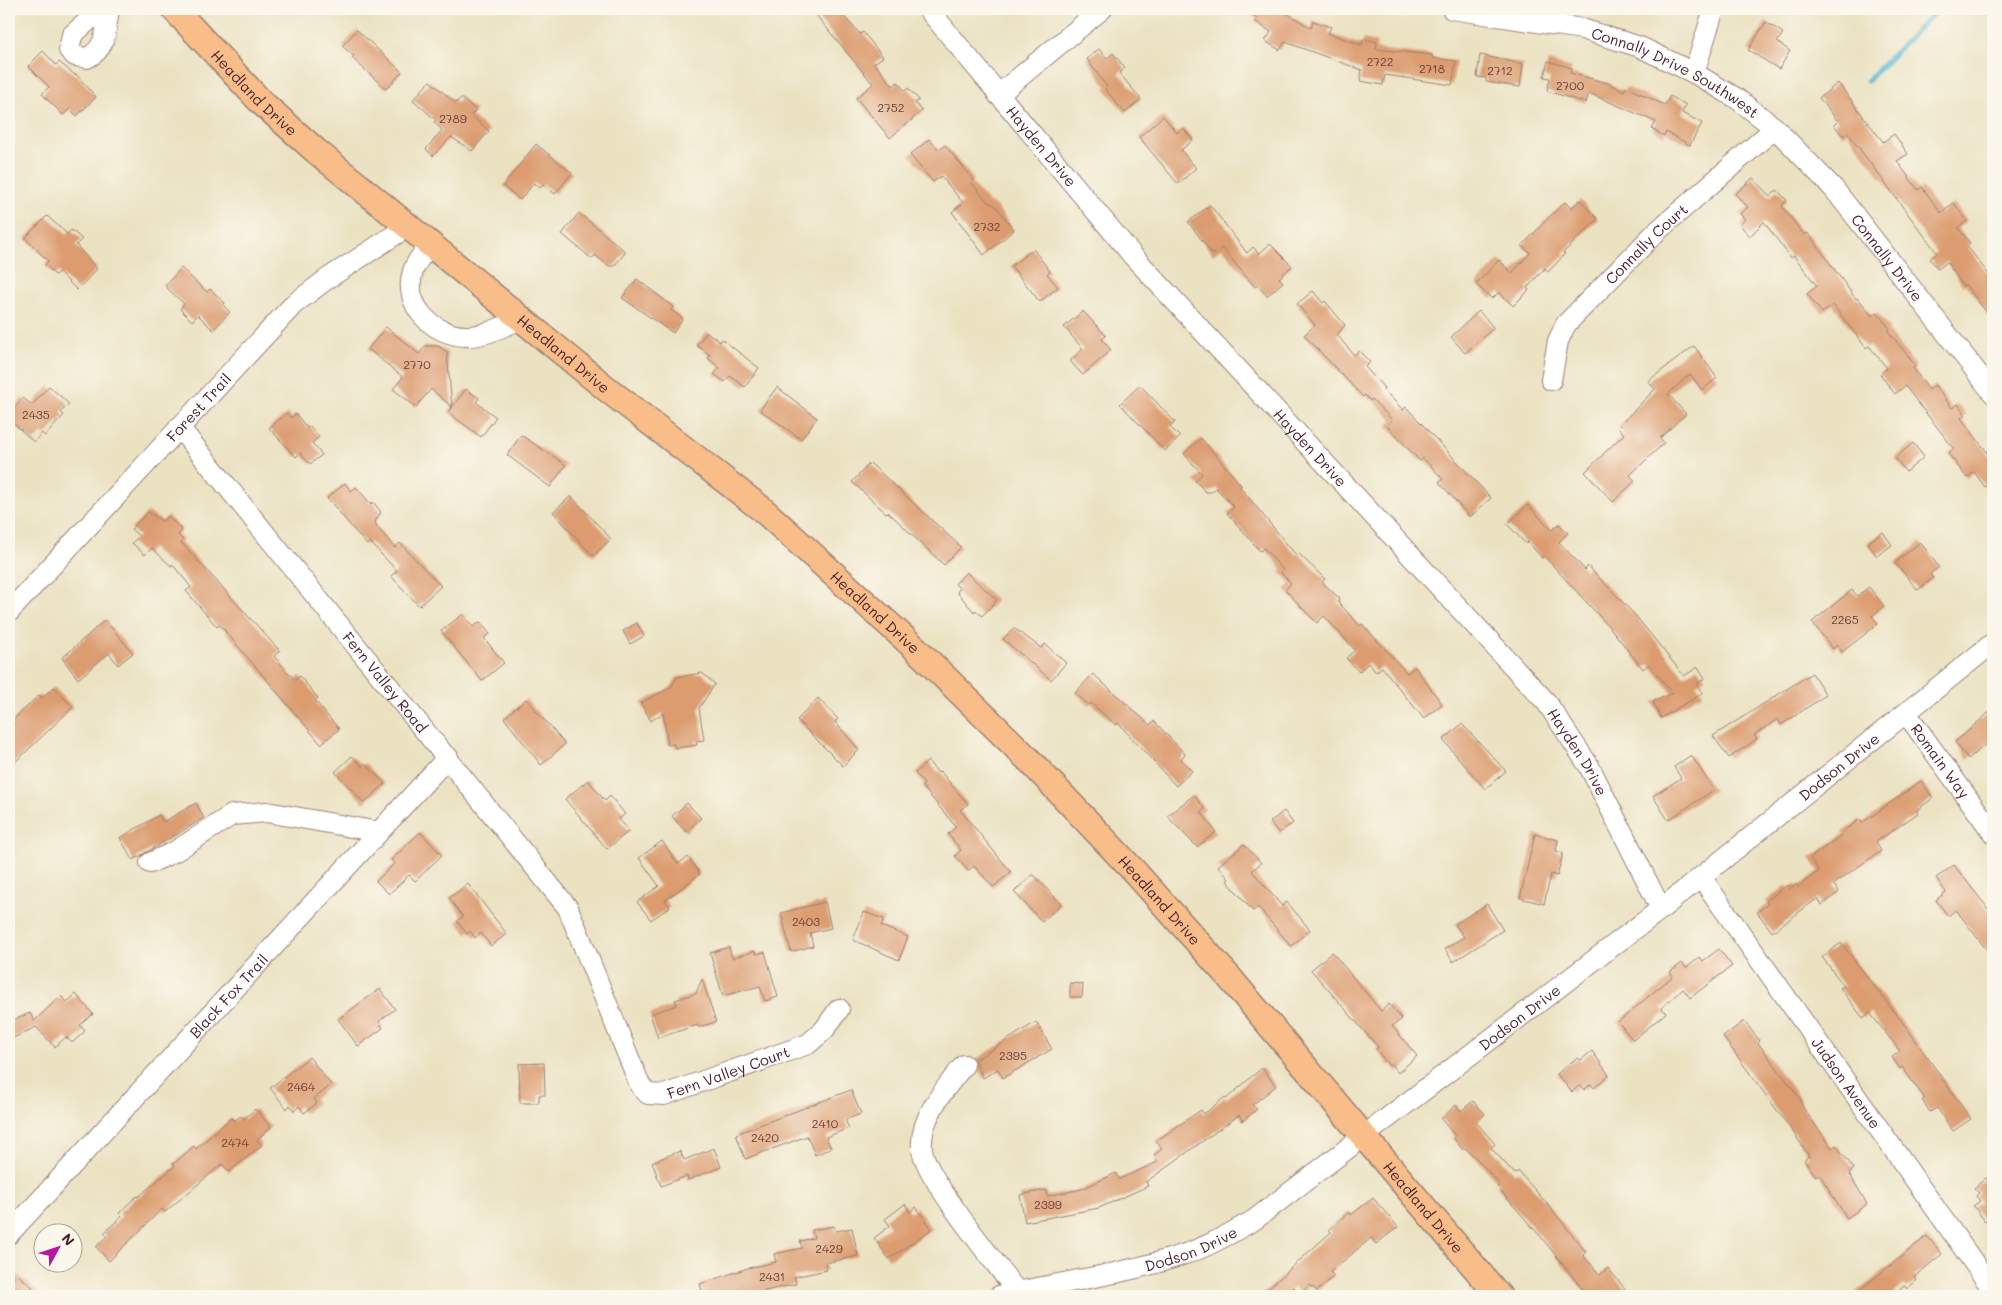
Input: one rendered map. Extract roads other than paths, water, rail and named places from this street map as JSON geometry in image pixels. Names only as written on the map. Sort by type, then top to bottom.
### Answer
[{"type":"main road","name":"Headland Drive","points":[[174,9],[261,102],[407,227],[763,510],[922,654],[1029,760],[1133,870],[1228,976],[1499,1296]]},
{"type":"street","points":[[102,9],[72,35],[69,50],[75,56],[87,58],[99,51],[103,44],[109,9]]},
{"type":"street","name":"Hayden Drive","points":[[928,9],[1133,256],[1547,703],[1589,766],[1661,909]]},
{"type":"street","points":[[998,94],[1102,9]]},
{"type":"street","name":"Connally Drive Southwest","points":[[1452,9],[1582,29],[1640,47],[1694,73],[1736,98],[1775,128]]},
{"type":"street","points":[[1694,73],[1714,9]]},
{"type":"street","name":"Connally Court","points":[[1551,380],[1558,341],[1566,324],[1656,234],[1775,128]]},
{"type":"street","name":"Connally Drive","points":[[1775,128],[1834,189],[1993,393]]},
{"type":"street","name":"Forest Trail","points":[[9,612],[294,304],[326,279],[407,227]]},
{"type":"street","points":[[430,245],[413,269],[411,282],[414,301],[424,319],[440,331],[466,336],[486,333],[521,319]]},
{"type":"street","name":"Fern Valley Road","points":[[179,427],[448,757],[568,908],[582,942]]},
{"type":"street","name":"Dodson Drive","points":[[1008,1294],[1147,1265],[1184,1255],[1220,1239],[1254,1220],[1661,909],[1993,643]]},
{"type":"street","name":"Romain Way","points":[[1906,713],[1993,833]]},
{"type":"street","name":"Black Fox Trail","points":[[9,1234],[448,757]]},
{"type":"street","points":[[150,864],[174,852],[232,815],[267,812],[379,832]]},
{"type":"street","name":"Judson Avenue","points":[[1700,877],[1988,1288]]},
{"type":"street","name":"Fern Valley Court","points":[[582,942],[640,1085],[648,1094],[664,1095],[808,1044],[824,1030],[839,1009]]},
{"type":"street","points":[[964,1065],[942,1093],[926,1124],[922,1149],[928,1167],[1008,1294]]},
{"type":"waterway","points":[[1867,81],[1938,9]]}]
